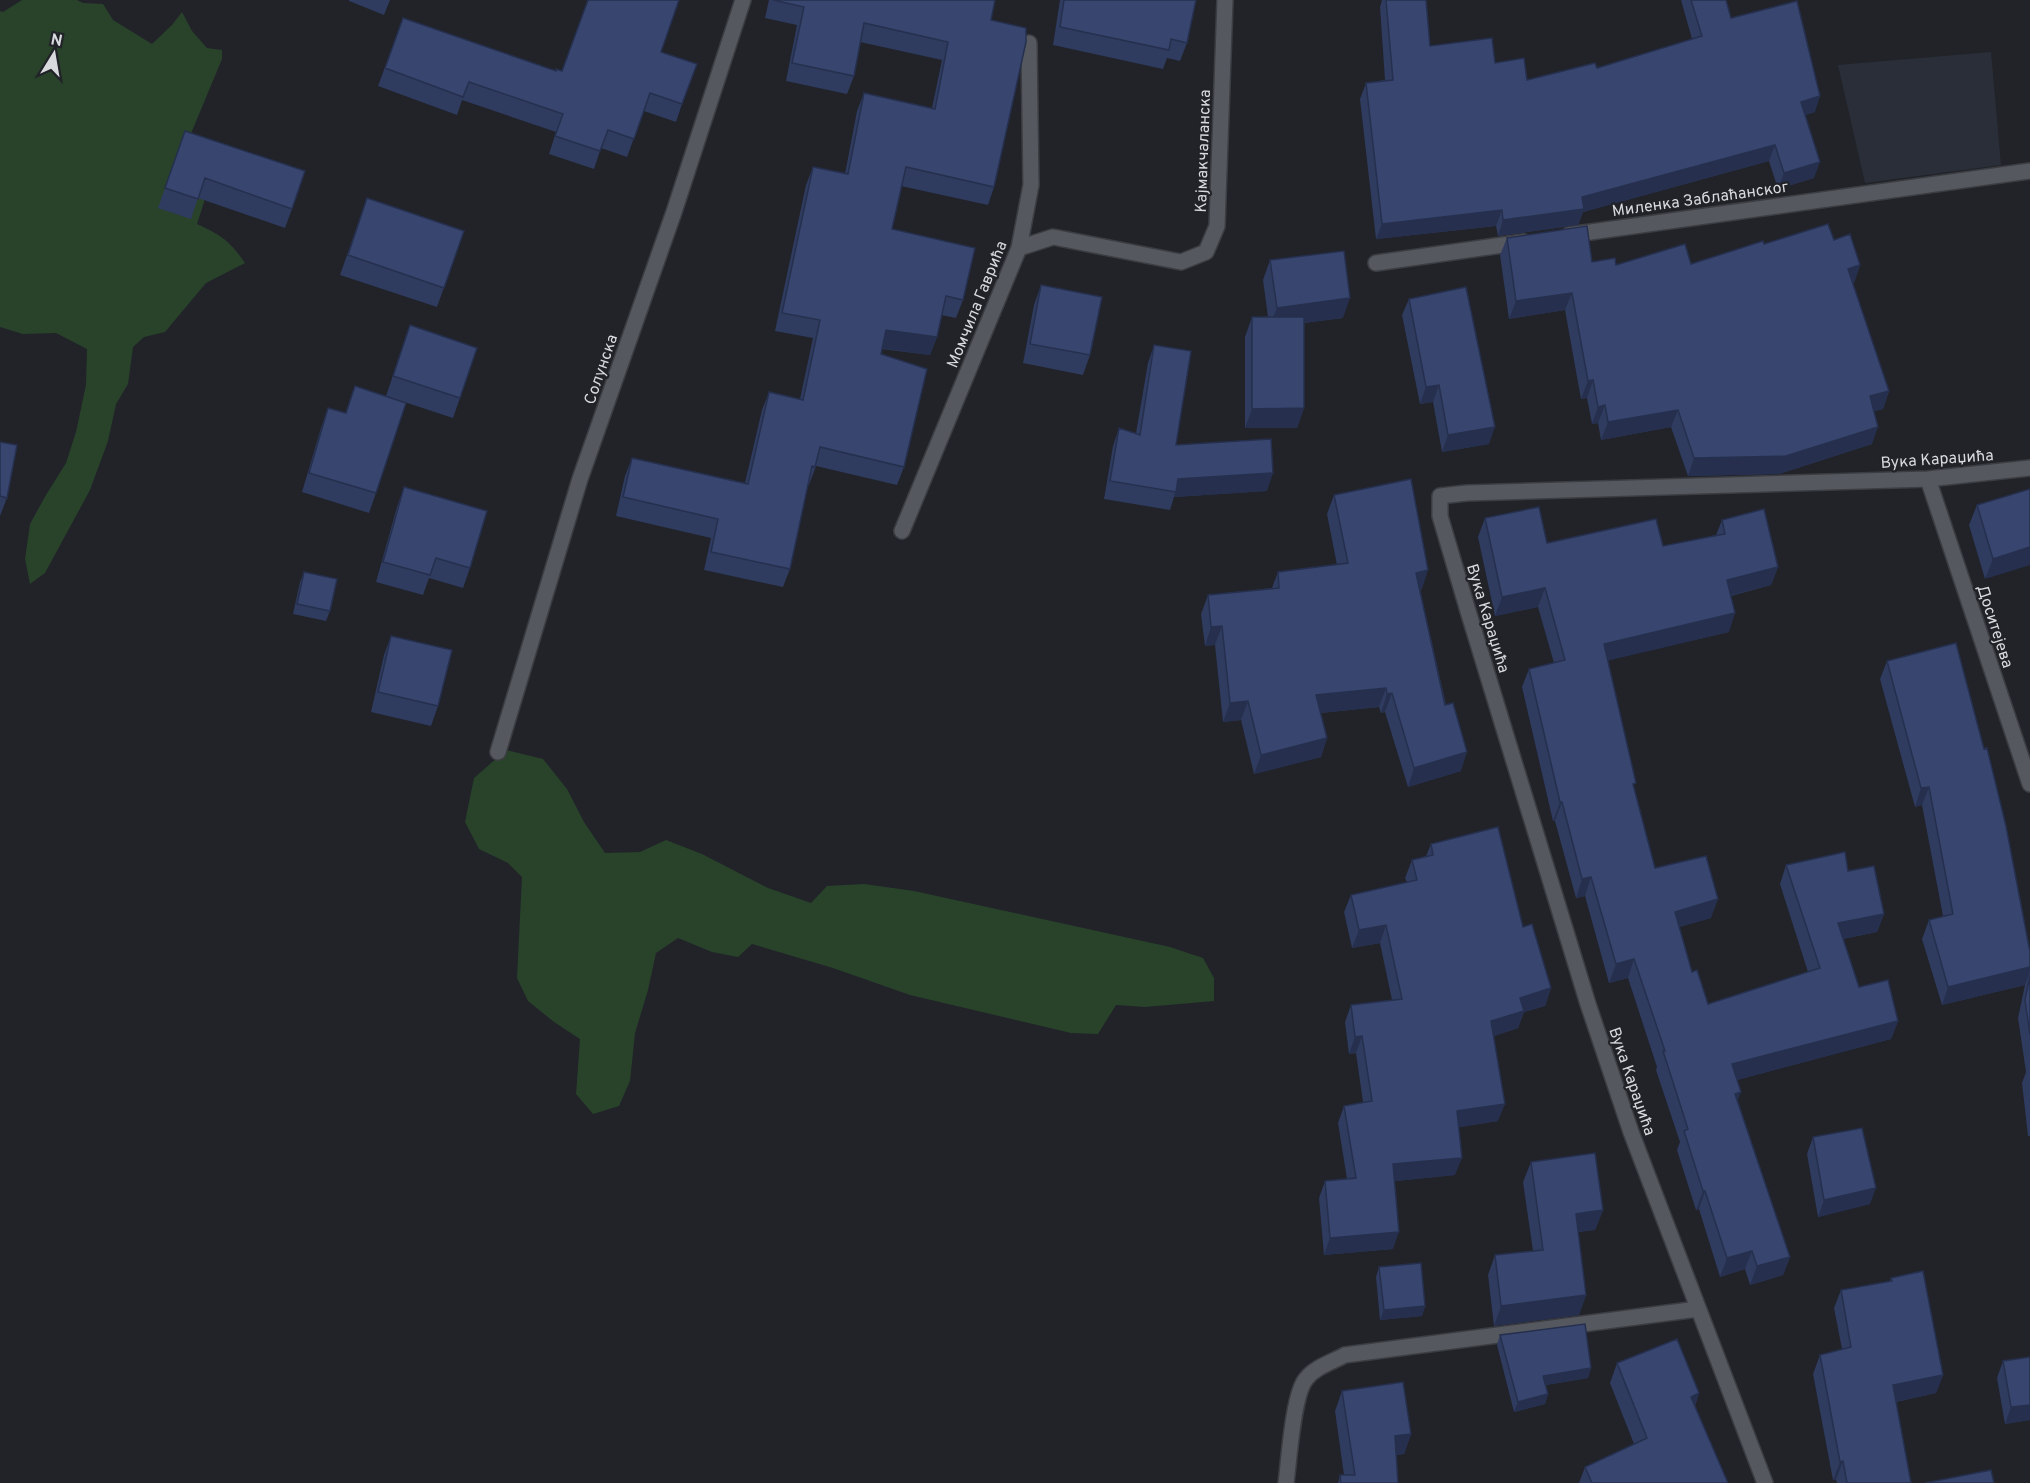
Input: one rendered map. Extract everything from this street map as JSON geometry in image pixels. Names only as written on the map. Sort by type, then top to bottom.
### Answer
[{"type":"street","name":"Солунска","points":[[498,752],[580,479],[674,212],[743,0]]},
{"type":"street","name":"Кајмакчаланска","points":[[1018,248],[1053,237],[1181,262],[1206,252],[1217,226],[1225,0]]},
{"type":"street","name":"Момчила Гаврића","points":[[902,531],[1018,248],[1031,184],[1029,43]]},
{"type":"street","name":"Миленка Заблаћанског","points":[[1376,263],[2030,171]]},
{"type":"street","name":"Вука Караџића","points":[[1765,1483],[1631,1132],[1588,1004],[1440,516],[1440,496],[1467,493],[1928,479],[2030,468]]},
{"type":"street","name":"Доситејева","points":[[1928,479],[2030,784]]},
{"type":"street","points":[[1286,1483],[1297,1401],[1304,1380],[1316,1369],[1346,1355],[1698,1309]]},
{"type":"shaded area","points":[[1991,52],[2001,165],[1865,183],[1838,65]]},
{"type":"green space","points":[[22,0],[77,0],[83,3],[103,4],[113,20],[152,44],[182,12],[192,31],[207,48],[222,50],[222,59],[185,148],[207,182],[197,224],[224,239],[245,263],[206,283],[165,332],[144,337],[133,347],[128,384],[116,404],[108,441],[90,490],[45,573],[30,584],[25,559],[30,524],[66,463],[76,432],[86,385],[87,349],[56,333],[23,334],[0,327],[0,11],[3,12]]},
{"type":"green space","points":[[506,750],[543,759],[567,789],[584,822],[605,853],[640,852],[666,840],[702,854],[768,888],[811,903],[827,886],[864,884],[914,891],[1170,947],[1203,958],[1214,978],[1214,1001],[1145,1007],[1116,1005],[1098,1034],[1071,1033],[910,995],[833,968],[752,944],[738,957],[712,952],[678,938],[656,953],[635,1033],[630,1081],[619,1106],[593,1114],[576,1094],[580,1039],[528,1001],[517,978],[522,877],[508,863],[479,849],[465,822],[474,778]]},
{"type":"building","points":[[588,0],[679,0],[661,52],[697,64],[682,104],[650,93],[634,139],[608,130],[600,151],[555,136],[563,114],[469,82],[463,97],[385,68],[403,18],[556,71],[556,69],[562,71]]},
{"type":"building","points":[[773,0],[995,0],[991,20],[1026,28],[1026,42],[994,187],[906,167],[892,229],[975,248],[963,300],[946,296],[937,337],[886,330],[881,354],[927,369],[904,467],[820,447],[815,467],[812,466],[790,569],[711,552],[718,519],[623,497],[632,458],[748,484],[769,392],[803,400],[820,320],[782,313],[813,167],[848,174],[864,93],[935,109],[948,42],[864,23],[854,76],[792,63],[804,7]]},
{"type":"building","points":[[1064,0],[1196,0],[1187,43],[1171,39],[1169,50],[1060,27]]},
{"type":"building","points":[[1386,0],[1426,0],[1430,46],[1492,38],[1495,63],[1524,58],[1527,80],[1595,63],[1597,68],[1702,36],[1691,0],[1726,0],[1731,18],[1797,1],[1820,96],[1801,102],[1820,162],[1784,173],[1775,145],[1582,197],[1584,209],[1503,220],[1502,210],[1382,224],[1366,83],[1393,80]]},
{"type":"building","points":[[185,131],[305,171],[292,209],[205,178],[198,199],[165,188]]},
{"type":"building","points":[[367,198],[464,231],[444,288],[348,255]]},
{"type":"building","points":[[1828,224],[1834,240],[1850,234],[1860,265],[1848,269],[1889,391],[1870,396],[1878,427],[1786,456],[1694,458],[1678,410],[1608,422],[1605,405],[1598,407],[1593,380],[1588,381],[1572,293],[1516,301],[1507,238],[1587,226],[1592,262],[1615,258],[1616,265],[1685,244],[1691,264],[1763,241],[1764,244]]},
{"type":"building","points":[[1344,251],[1350,298],[1277,308],[1270,260]]},
{"type":"building","points":[[1041,285],[1102,297],[1090,355],[1030,344]]},
{"type":"building","points":[[1466,287],[1495,427],[1448,435],[1439,385],[1426,387],[1409,299]]},
{"type":"building","points":[[1252,317],[1304,317],[1304,408],[1252,409]]},
{"type":"building","points":[[410,325],[477,348],[460,398],[393,376]]},
{"type":"building","points":[[1154,345],[1191,351],[1176,445],[1271,439],[1273,473],[1178,479],[1176,492],[1110,481],[1119,428],[1140,435]]},
{"type":"building","points":[[355,386],[406,403],[376,493],[309,473],[328,408],[346,413]]},
{"type":"building","points":[[0,442],[17,445],[7,498],[0,496]]},
{"type":"building","points":[[1411,479],[1428,570],[1416,573],[1445,705],[1453,703],[1467,752],[1414,768],[1392,693],[1387,694],[1386,688],[1316,695],[1327,738],[1261,755],[1248,701],[1230,703],[1222,626],[1211,627],[1208,595],[1279,588],[1278,572],[1348,563],[1334,495]]},
{"type":"building","points":[[404,487],[487,511],[470,568],[436,558],[430,575],[383,562]]},
{"type":"building","points":[[2030,489],[2030,547],[1993,559],[1977,505]]},
{"type":"building","points":[[1539,507],[1547,543],[1656,519],[1663,546],[1725,534],[1722,520],[1764,509],[1778,567],[1727,580],[1735,613],[1604,644],[1636,783],[1633,784],[1655,868],[1706,856],[1718,899],[1675,912],[1692,972],[1697,970],[1708,1004],[1820,968],[1786,865],[1845,852],[1848,871],[1874,866],[1884,914],[1838,923],[1859,987],[1888,980],[1898,1021],[1732,1064],[1741,1092],[1735,1094],[1790,1257],[1757,1266],[1752,1251],[1727,1258],[1684,1131],[1688,1129],[1634,959],[1616,964],[1591,877],[1582,879],[1562,802],[1560,802],[1529,669],[1565,660],[1545,588],[1502,597],[1485,518]]},
{"type":"building","points":[[304,572],[337,579],[330,611],[297,604]]},
{"type":"building","points":[[391,636],[452,650],[438,706],[378,692]]},
{"type":"building","points":[[1956,643],[1984,749],[1987,748],[2006,826],[2030,952],[2030,967],[1948,987],[1929,920],[1953,914],[1929,787],[1921,788],[1887,661]]},
{"type":"building","points":[[1498,827],[1523,927],[1532,924],[1551,988],[1520,998],[1524,1011],[1491,1021],[1505,1104],[1457,1111],[1462,1158],[1393,1164],[1399,1232],[1330,1238],[1325,1181],[1356,1178],[1344,1106],[1372,1101],[1362,1036],[1355,1037],[1351,1005],[1402,999],[1386,925],[1359,930],[1351,895],[1417,880],[1412,860],[1433,855],[1431,844]]},
{"type":"building","points":[[2030,976],[2030,1035],[2025,1000]]},
{"type":"building","points":[[1862,1128],[1876,1188],[1824,1200],[1813,1137]]},
{"type":"building","points":[[1595,1153],[1603,1210],[1576,1214],[1586,1295],[1501,1306],[1495,1255],[1543,1250],[1531,1162]]},
{"type":"building","points":[[1421,1263],[1425,1306],[1384,1310],[1379,1267]]},
{"type":"building","points":[[1923,1271],[1943,1375],[1893,1385],[1911,1483],[1847,1483],[1843,1461],[1840,1462],[1820,1355],[1851,1347],[1841,1290],[1892,1281],[1891,1278]]},
{"type":"building","points":[[1585,1324],[1591,1368],[1543,1376],[1548,1394],[1518,1402],[1500,1335]]},
{"type":"building","points":[[1677,1339],[1699,1393],[1691,1397],[1728,1483],[1592,1483],[1585,1467],[1647,1438],[1617,1363]]},
{"type":"building","points":[[2030,1357],[2030,1405],[2011,1407],[2003,1361]]},
{"type":"building","points":[[1403,1382],[1411,1434],[1395,1436],[1398,1483],[1341,1483],[1340,1475],[1355,1475],[1342,1391]]},
{"type":"building","points":[[1991,1470],[1994,1483],[1925,1483]]}]
